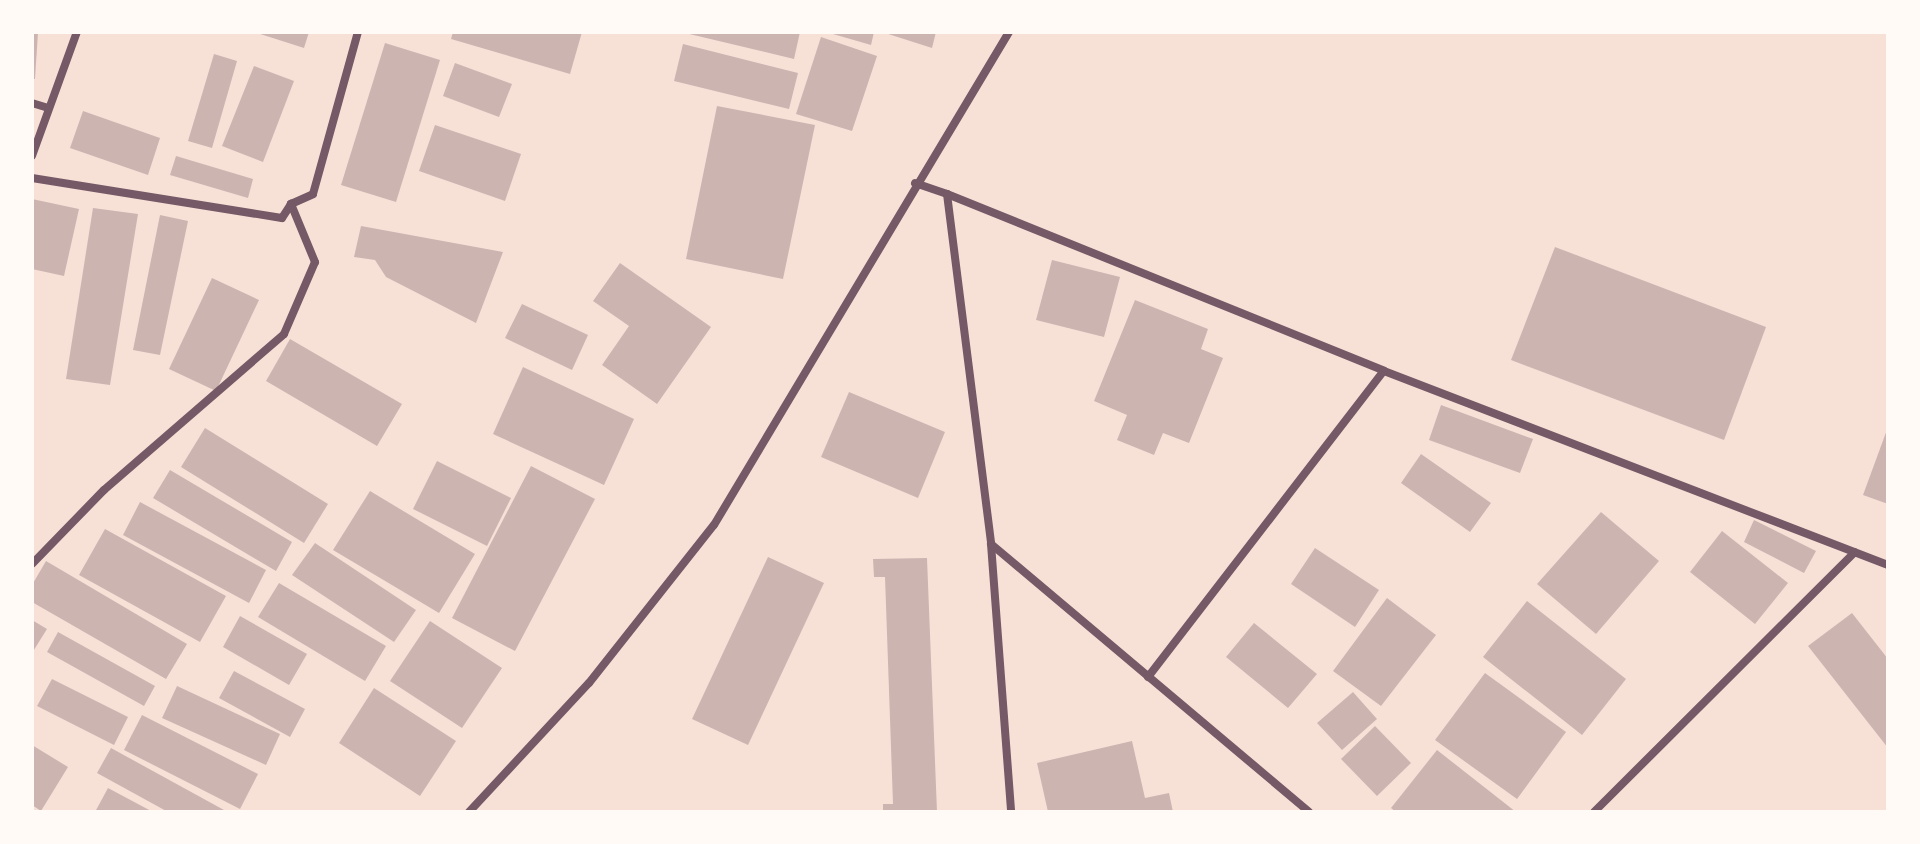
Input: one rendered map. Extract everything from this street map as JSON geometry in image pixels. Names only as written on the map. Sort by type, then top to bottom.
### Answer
[{"type":"street","points":[[32,156],[77,32]]},
{"type":"street","points":[[32,178],[282,218],[291,204],[313,194],[358,32]]},
{"type":"street","points":[[469,812],[589,683],[714,525],[915,183],[1009,32]]},
{"type":"street","points":[[32,103],[48,108]]},
{"type":"street","points":[[915,183],[1384,371],[1888,565]]},
{"type":"street","points":[[947,194],[991,544],[1011,812]]},
{"type":"street","points":[[32,564],[104,490],[284,334],[315,262],[291,204]]},
{"type":"street","points":[[1148,677],[1384,371]]},
{"type":"street","points":[[991,544],[1309,812]]},
{"type":"street","points":[[1594,812],[1855,552]]},
{"type":"building","points":[[32,32],[38,32],[35,79],[32,79]]},
{"type":"building","points":[[254,32],[309,32],[304,48]]},
{"type":"building","points":[[453,32],[582,32],[570,74],[451,39]]},
{"type":"building","points":[[681,32],[800,32],[794,59]]},
{"type":"building","points":[[826,32],[874,32],[871,45]]},
{"type":"building","points":[[882,32],[936,32],[932,48]]},
{"type":"building","points":[[821,37],[877,56],[852,131],[796,114]]},
{"type":"building","points":[[385,43],[440,60],[396,202],[341,185]]},
{"type":"building","points":[[683,44],[798,73],[789,109],[674,81]]},
{"type":"building","points":[[214,54],[237,61],[212,148],[188,141]]},
{"type":"building","points":[[455,63],[512,84],[499,117],[443,96]]},
{"type":"building","points":[[254,66],[294,81],[263,162],[222,146]]},
{"type":"building","points":[[717,106],[815,125],[783,279],[686,259]]},
{"type":"building","points":[[83,111],[160,138],[148,175],[70,148]]},
{"type":"building","points":[[435,125],[521,154],[505,201],[419,171]]},
{"type":"building","points":[[176,156],[253,179],[248,198],[170,175]]},
{"type":"building","points":[[32,199],[79,209],[64,276],[32,269]]},
{"type":"building","points":[[93,208],[138,214],[110,385],[66,379]]},
{"type":"building","points":[[160,215],[188,221],[160,355],[133,350]]},
{"type":"building","points":[[361,226],[503,252],[476,323],[386,277],[375,260],[354,257]]},
{"type":"building","points":[[1555,247],[1766,327],[1724,440],[1511,360]]},
{"type":"building","points":[[1052,260],[1120,277],[1104,337],[1036,320]]},
{"type":"building","points":[[620,263],[711,327],[657,404],[602,365],[629,326],[593,301]]},
{"type":"building","points":[[212,278],[259,300],[216,391],[169,369]]},
{"type":"building","points":[[1135,300],[1208,329],[1201,349],[1223,358],[1189,443],[1163,433],[1154,455],[1117,440],[1127,415],[1094,401]]},
{"type":"building","points":[[522,304],[588,335],[572,370],[505,338]]},
{"type":"building","points":[[290,339],[402,404],[377,446],[266,381]]},
{"type":"building","points":[[523,367],[634,419],[604,485],[493,434]]},
{"type":"building","points":[[849,392],[945,432],[918,498],[821,457]]},
{"type":"building","points":[[1441,405],[1533,439],[1520,473],[1429,440]]},
{"type":"building","points":[[1888,427],[1888,504],[1863,495]]},
{"type":"building","points":[[205,428],[328,504],[304,543],[181,467]]},
{"type":"building","points":[[1421,454],[1491,503],[1470,532],[1401,483]]},
{"type":"building","points":[[437,461],[511,498],[487,546],[413,509]]},
{"type":"building","points":[[531,466],[595,499],[515,651],[452,618]]},
{"type":"building","points":[[170,470],[292,542],[276,571],[153,498]]},
{"type":"building","points":[[370,491],[475,554],[439,613],[333,550]]},
{"type":"building","points":[[140,502],[266,570],[249,603],[123,535]]},
{"type":"building","points":[[1601,512],[1659,561],[1596,634],[1537,584]]},
{"type":"building","points":[[1754,520],[1816,551],[1804,573],[1744,542]]},
{"type":"building","points":[[105,529],[226,596],[200,642],[79,575]]},
{"type":"building","points":[[1722,531],[1788,583],[1755,624],[1690,572]]},
{"type":"building","points":[[315,543],[416,610],[394,642],[292,575]]},
{"type":"building","points":[[1315,548],[1379,590],[1355,627],[1291,584]]},
{"type":"building","points":[[768,557],[824,583],[748,745],[692,719]]},
{"type":"building","points":[[927,558],[937,812],[883,812],[883,804],[893,804],[885,577],[874,577],[873,559]]},
{"type":"building","points":[[46,561],[187,644],[166,679],[32,602],[32,585]]},
{"type":"building","points":[[279,583],[386,646],[365,681],[258,617]]},
{"type":"building","points":[[1387,598],[1436,635],[1381,706],[1333,671]]},
{"type":"building","points":[[1527,601],[1626,679],[1582,735],[1483,657]]},
{"type":"building","points":[[1852,613],[1888,659],[1888,748],[1808,646]]},
{"type":"building","points":[[240,616],[307,654],[289,685],[223,647]]},
{"type":"building","points":[[32,620],[47,629],[32,653]]},
{"type":"building","points":[[430,621],[502,668],[462,728],[390,681]]},
{"type":"building","points":[[1254,623],[1317,674],[1288,708],[1226,657]]},
{"type":"building","points":[[58,632],[155,686],[144,706],[47,652]]},
{"type":"building","points":[[234,671],[305,709],[290,737],[219,698]]},
{"type":"building","points":[[1485,673],[1566,732],[1517,799],[1435,740]]},
{"type":"building","points":[[52,679],[128,717],[114,745],[37,706]]},
{"type":"building","points":[[177,686],[280,734],[266,765],[162,718]]},
{"type":"building","points":[[374,688],[456,741],[420,796],[339,743]]},
{"type":"building","points":[[1353,692],[1377,719],[1342,750],[1317,723]]},
{"type":"building","points":[[142,715],[258,774],[240,809],[124,750]]},
{"type":"building","points":[[1375,726],[1411,763],[1377,796],[1341,759]]},
{"type":"building","points":[[1132,741],[1145,798],[1169,793],[1173,812],[1048,812],[1037,763]]},
{"type":"building","points":[[32,745],[68,767],[41,811],[32,805]]},
{"type":"building","points":[[111,748],[223,812],[168,812],[97,773]]},
{"type":"building","points":[[1437,750],[1516,812],[1396,812],[1391,808]]},
{"type":"building","points":[[108,788],[153,812],[95,812]]}]
